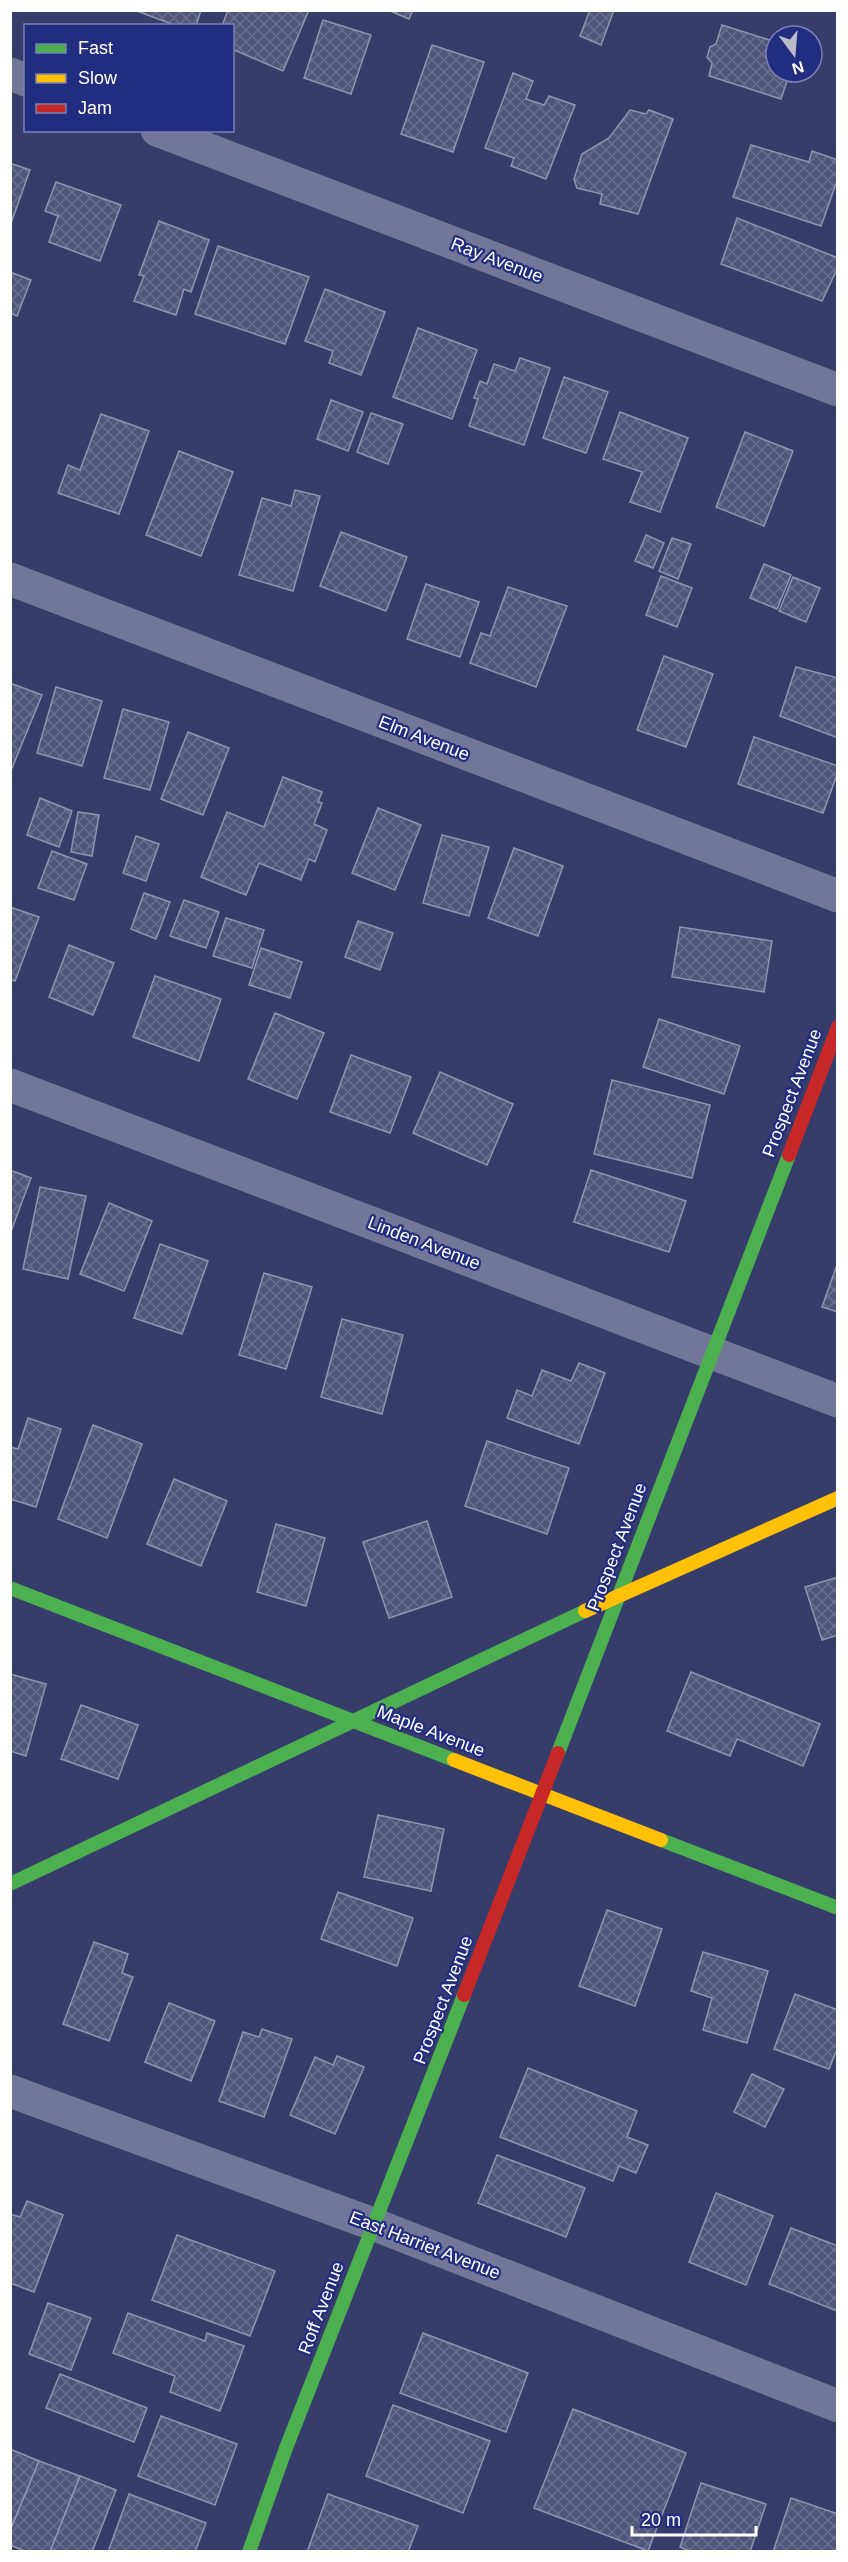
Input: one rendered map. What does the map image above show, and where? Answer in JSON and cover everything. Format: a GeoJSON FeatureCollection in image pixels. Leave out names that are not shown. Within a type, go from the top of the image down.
{"type":"FeatureCollection","features":[{"type":"Feature","properties":{"kind":"street","name":"Ray Avenue"},"geometry":{"type":"LineString","coordinates":[[163,132],[837,390]]}},
{"type":"Feature","properties":{"kind":"street","name":"Elm Avenue"},"geometry":{"type":"LineString","coordinates":[[10,579],[837,896]]}},
{"type":"Feature","properties":{"kind":"street","name":"Prospect Avenue"},"geometry":{"type":"LineString","coordinates":[[431,2080],[837,1026]]}},
{"type":"Feature","properties":{"kind":"street","name":"Linden Avenue"},"geometry":{"type":"LineString","coordinates":[[10,1085],[837,1401]]}},
{"type":"Feature","properties":{"kind":"street"},"geometry":{"type":"LineString","coordinates":[[10,1884],[617,1596],[837,1497]]}},
{"type":"Feature","properties":{"kind":"street","name":"Maple Avenue"},"geometry":{"type":"LineString","coordinates":[[10,1588],[837,1908]]}},
{"type":"Feature","properties":{"kind":"street","name":"Roff Avenue"},"geometry":{"type":"LineString","coordinates":[[249,2552],[286,2448],[431,2080]]}},
{"type":"Feature","properties":{"kind":"street","name":"East Harriet Avenue"},"geometry":{"type":"LineString","coordinates":[[10,2091],[373,2224],[837,2406]]}},
{"type":"Feature","properties":{"kind":"building"},"geometry":{"type":"Polygon","coordinates":[[[134,10],[201,10],[197,24],[172,24],[134,10]]]}},
{"type":"Feature","properties":{"kind":"building"},"geometry":{"type":"Polygon","coordinates":[[[228,10],[309,10],[283,71],[234,50],[234,24],[223,24],[228,10]]]}},
{"type":"Feature","properties":{"kind":"building"},"geometry":{"type":"Polygon","coordinates":[[[388,10],[413,10],[409,19],[388,10]]]}},
{"type":"Feature","properties":{"kind":"building"},"geometry":{"type":"Polygon","coordinates":[[[590,10],[614,10],[601,45],[580,36],[590,10]]]}},
{"type":"Feature","properties":{"kind":"building"},"geometry":{"type":"Polygon","coordinates":[[[323,20],[371,35],[351,94],[304,78],[323,20]]]}},
{"type":"Feature","properties":{"kind":"building"},"geometry":{"type":"Polygon","coordinates":[[[722,25],[764,38],[764,84],[786,84],[781,99],[709,76],[712,63],[707,57],[710,47],[716,44],[722,25]]]}},
{"type":"Feature","properties":{"kind":"building"},"geometry":{"type":"Polygon","coordinates":[[[432,45],[484,62],[453,152],[401,134],[432,45]]]}},
{"type":"Feature","properties":{"kind":"building"},"geometry":{"type":"Polygon","coordinates":[[[513,73],[533,81],[526,99],[544,105],[549,96],[575,105],[546,179],[511,166],[514,158],[485,148],[513,73]]]}},
{"type":"Feature","properties":{"kind":"building"},"geometry":{"type":"Polygon","coordinates":[[[630,110],[646,114],[649,110],[673,119],[638,214],[600,204],[602,194],[577,188],[574,179],[582,154],[609,138],[630,110]]]}},
{"type":"Feature","properties":{"kind":"building"},"geometry":{"type":"Polygon","coordinates":[[[751,145],[809,162],[812,151],[838,160],[838,178],[821,226],[733,197],[751,145]]]}},
{"type":"Feature","properties":{"kind":"building"},"geometry":{"type":"Polygon","coordinates":[[[10,163],[30,170],[10,226],[10,163]]]}},
{"type":"Feature","properties":{"kind":"building"},"geometry":{"type":"Polygon","coordinates":[[[56,182],[121,205],[100,261],[49,242],[58,216],[45,211],[56,182]]]}},
{"type":"Feature","properties":{"kind":"building"},"geometry":{"type":"Polygon","coordinates":[[[737,218],[838,258],[838,267],[822,301],[721,264],[737,218]]]}},
{"type":"Feature","properties":{"kind":"building"},"geometry":{"type":"Polygon","coordinates":[[[159,221],[209,240],[191,292],[184,289],[176,315],[134,301],[144,276],[139,275],[159,221]]]}},
{"type":"Feature","properties":{"kind":"building"},"geometry":{"type":"Polygon","coordinates":[[[218,246],[309,277],[285,344],[195,314],[218,246]]]}},
{"type":"Feature","properties":{"kind":"building"},"geometry":{"type":"Polygon","coordinates":[[[10,272],[31,280],[17,316],[10,313],[10,272]]]}},
{"type":"Feature","properties":{"kind":"building"},"geometry":{"type":"Polygon","coordinates":[[[325,289],[385,312],[361,375],[329,363],[333,351],[305,341],[325,289]]]}},
{"type":"Feature","properties":{"kind":"building"},"geometry":{"type":"Polygon","coordinates":[[[418,328],[477,350],[452,419],[393,397],[418,328]]]}},
{"type":"Feature","properties":{"kind":"building"},"geometry":{"type":"Polygon","coordinates":[[[520,358],[550,368],[524,445],[469,426],[478,399],[474,398],[480,381],[487,384],[494,364],[515,371],[520,358]]]}},
{"type":"Feature","properties":{"kind":"building"},"geometry":{"type":"Polygon","coordinates":[[[564,377],[608,392],[586,453],[543,438],[564,377]]]}},
{"type":"Feature","properties":{"kind":"building"},"geometry":{"type":"Polygon","coordinates":[[[331,400],[363,412],[348,451],[317,439],[331,400]]]}},
{"type":"Feature","properties":{"kind":"building"},"geometry":{"type":"Polygon","coordinates":[[[620,412],[688,438],[660,512],[630,502],[642,472],[603,459],[620,412]]]}},
{"type":"Feature","properties":{"kind":"building"},"geometry":{"type":"Polygon","coordinates":[[[371,413],[403,424],[388,464],[357,452],[371,413]]]}},
{"type":"Feature","properties":{"kind":"building"},"geometry":{"type":"Polygon","coordinates":[[[101,414],[149,431],[119,514],[58,493],[68,465],[80,470],[101,414]]]}},
{"type":"Feature","properties":{"kind":"building"},"geometry":{"type":"Polygon","coordinates":[[[745,432],[793,451],[764,526],[716,507],[745,432]]]}},
{"type":"Feature","properties":{"kind":"building"},"geometry":{"type":"Polygon","coordinates":[[[179,451],[233,472],[201,556],[146,535],[179,451]]]}},
{"type":"Feature","properties":{"kind":"building"},"geometry":{"type":"Polygon","coordinates":[[[295,490],[320,496],[293,591],[239,575],[262,498],[291,506],[295,490]]]}},
{"type":"Feature","properties":{"kind":"building"},"geometry":{"type":"Polygon","coordinates":[[[341,532],[407,557],[386,611],[320,586],[341,532]]]}},
{"type":"Feature","properties":{"kind":"building"},"geometry":{"type":"Polygon","coordinates":[[[646,535],[664,543],[653,568],[635,561],[646,535]]]}},
{"type":"Feature","properties":{"kind":"building"},"geometry":{"type":"Polygon","coordinates":[[[672,538],[691,544],[678,579],[659,571],[672,538]]]}},
{"type":"Feature","properties":{"kind":"building"},"geometry":{"type":"Polygon","coordinates":[[[764,564],[791,575],[777,609],[750,598],[764,564]]]}},
{"type":"Feature","properties":{"kind":"building"},"geometry":{"type":"Polygon","coordinates":[[[661,576],[692,588],[677,627],[646,615],[661,576]]]}},
{"type":"Feature","properties":{"kind":"building"},"geometry":{"type":"Polygon","coordinates":[[[793,577],[820,588],[806,622],[779,611],[793,577]]]}},
{"type":"Feature","properties":{"kind":"building"},"geometry":{"type":"Polygon","coordinates":[[[426,584],[479,602],[460,657],[407,639],[426,584]]]}},
{"type":"Feature","properties":{"kind":"building"},"geometry":{"type":"Polygon","coordinates":[[[508,587],[567,606],[536,687],[470,663],[481,633],[490,636],[508,587]]]}},
{"type":"Feature","properties":{"kind":"building"},"geometry":{"type":"Polygon","coordinates":[[[664,656],[713,674],[686,747],[637,730],[664,656]]]}},
{"type":"Feature","properties":{"kind":"building"},"geometry":{"type":"Polygon","coordinates":[[[796,667],[838,678],[838,738],[780,716],[796,667]]]}},
{"type":"Feature","properties":{"kind":"building"},"geometry":{"type":"Polygon","coordinates":[[[10,683],[42,695],[10,773],[10,683]]]}},
{"type":"Feature","properties":{"kind":"building"},"geometry":{"type":"Polygon","coordinates":[[[56,687],[102,701],[82,766],[37,753],[56,687]]]}},
{"type":"Feature","properties":{"kind":"building"},"geometry":{"type":"Polygon","coordinates":[[[123,709],[169,722],[150,790],[104,778],[123,709]]]}},
{"type":"Feature","properties":{"kind":"building"},"geometry":{"type":"Polygon","coordinates":[[[188,732],[229,748],[203,815],[161,799],[188,732]]]}},
{"type":"Feature","properties":{"kind":"building"},"geometry":{"type":"Polygon","coordinates":[[[754,737],[838,766],[838,772],[823,813],[738,784],[754,737]]]}},
{"type":"Feature","properties":{"kind":"building"},"geometry":{"type":"Polygon","coordinates":[[[283,777],[322,792],[318,802],[322,803],[314,824],[327,830],[315,862],[309,859],[301,880],[259,863],[246,895],[201,877],[227,812],[264,827],[283,777]]]}},
{"type":"Feature","properties":{"kind":"building"},"geometry":{"type":"Polygon","coordinates":[[[40,798],[72,811],[59,847],[27,835],[40,798]]]}},
{"type":"Feature","properties":{"kind":"building"},"geometry":{"type":"Polygon","coordinates":[[[378,808],[421,825],[395,890],[352,873],[378,808]]]}},
{"type":"Feature","properties":{"kind":"building"},"geometry":{"type":"Polygon","coordinates":[[[78,812],[99,815],[92,856],[71,852],[78,812]]]}},
{"type":"Feature","properties":{"kind":"building"},"geometry":{"type":"Polygon","coordinates":[[[442,835],[489,847],[469,916],[423,903],[442,835]]]}},
{"type":"Feature","properties":{"kind":"building"},"geometry":{"type":"Polygon","coordinates":[[[136,836],[159,844],[146,881],[123,873],[136,836]]]}},
{"type":"Feature","properties":{"kind":"building"},"geometry":{"type":"Polygon","coordinates":[[[514,848],[563,866],[538,936],[488,918],[514,848]]]}},
{"type":"Feature","properties":{"kind":"building"},"geometry":{"type":"Polygon","coordinates":[[[52,851],[87,864],[74,900],[38,888],[52,851]]]}},
{"type":"Feature","properties":{"kind":"building"},"geometry":{"type":"Polygon","coordinates":[[[144,893],[170,902],[156,939],[131,929],[144,893]]]}},
{"type":"Feature","properties":{"kind":"building"},"geometry":{"type":"Polygon","coordinates":[[[184,900],[219,912],[206,948],[170,936],[184,900]]]}},
{"type":"Feature","properties":{"kind":"building"},"geometry":{"type":"Polygon","coordinates":[[[10,907],[39,917],[15,981],[10,979],[10,907]]]}},
{"type":"Feature","properties":{"kind":"building"},"geometry":{"type":"Polygon","coordinates":[[[226,918],[264,930],[252,968],[213,956],[226,918]]]}},
{"type":"Feature","properties":{"kind":"building"},"geometry":{"type":"Polygon","coordinates":[[[358,921],[393,933],[380,970],[345,957],[358,921]]]}},
{"type":"Feature","properties":{"kind":"building"},"geometry":{"type":"Polygon","coordinates":[[[680,927],[772,941],[764,992],[672,977],[680,927]]]}},
{"type":"Feature","properties":{"kind":"building"},"geometry":{"type":"Polygon","coordinates":[[[69,945],[114,963],[93,1015],[49,997],[69,945]]]}},
{"type":"Feature","properties":{"kind":"building"},"geometry":{"type":"Polygon","coordinates":[[[261,948],[302,962],[290,998],[249,985],[261,948]]]}},
{"type":"Feature","properties":{"kind":"building"},"geometry":{"type":"Polygon","coordinates":[[[155,976],[221,999],[199,1061],[133,1037],[155,976]]]}},
{"type":"Feature","properties":{"kind":"building"},"geometry":{"type":"Polygon","coordinates":[[[275,1013],[324,1033],[297,1099],[248,1079],[275,1013]]]}},
{"type":"Feature","properties":{"kind":"building"},"geometry":{"type":"Polygon","coordinates":[[[659,1019],[740,1046],[724,1094],[643,1067],[659,1019]]]}},
{"type":"Feature","properties":{"kind":"building"},"geometry":{"type":"Polygon","coordinates":[[[351,1055],[411,1077],[390,1133],[330,1112],[351,1055]]]}},
{"type":"Feature","properties":{"kind":"building"},"geometry":{"type":"Polygon","coordinates":[[[440,1072],[513,1104],[487,1165],[413,1133],[440,1072]]]}},
{"type":"Feature","properties":{"kind":"building"},"geometry":{"type":"Polygon","coordinates":[[[612,1080],[710,1105],[692,1178],[594,1154],[612,1080]]]}},
{"type":"Feature","properties":{"kind":"building"},"geometry":{"type":"Polygon","coordinates":[[[10,1170],[31,1178],[10,1234],[10,1170]]]}},
{"type":"Feature","properties":{"kind":"building"},"geometry":{"type":"Polygon","coordinates":[[[591,1170],[686,1201],[669,1252],[574,1222],[591,1170]]]}},
{"type":"Feature","properties":{"kind":"building"},"geometry":{"type":"Polygon","coordinates":[[[40,1187],[86,1196],[68,1279],[23,1269],[40,1187]]]}},
{"type":"Feature","properties":{"kind":"building"},"geometry":{"type":"Polygon","coordinates":[[[109,1203],[152,1221],[124,1291],[80,1274],[109,1203]]]}},
{"type":"Feature","properties":{"kind":"building"},"geometry":{"type":"Polygon","coordinates":[[[160,1244],[208,1261],[182,1334],[134,1318],[160,1244]]]}},
{"type":"Feature","properties":{"kind":"building"},"geometry":{"type":"Polygon","coordinates":[[[838,1262],[838,1312],[822,1307],[838,1262]]]}},
{"type":"Feature","properties":{"kind":"building"},"geometry":{"type":"Polygon","coordinates":[[[264,1273],[312,1287],[286,1369],[239,1355],[264,1273]]]}},
{"type":"Feature","properties":{"kind":"building"},"geometry":{"type":"Polygon","coordinates":[[[342,1319],[403,1335],[382,1414],[321,1397],[342,1319]]]}},
{"type":"Feature","properties":{"kind":"building"},"geometry":{"type":"Polygon","coordinates":[[[579,1363],[605,1373],[579,1444],[507,1418],[517,1390],[532,1396],[542,1370],[571,1381],[579,1363]]]}},
{"type":"Feature","properties":{"kind":"building"},"geometry":{"type":"Polygon","coordinates":[[[28,1418],[61,1429],[36,1507],[10,1499],[10,1447],[18,1449],[28,1418]]]}},
{"type":"Feature","properties":{"kind":"building"},"geometry":{"type":"Polygon","coordinates":[[[93,1425],[142,1444],[107,1538],[58,1519],[93,1425]]]}},
{"type":"Feature","properties":{"kind":"building"},"geometry":{"type":"Polygon","coordinates":[[[487,1441],[569,1468],[547,1534],[465,1506],[487,1441]]]}},
{"type":"Feature","properties":{"kind":"building"},"geometry":{"type":"Polygon","coordinates":[[[174,1479],[227,1501],[201,1566],[147,1544],[174,1479]]]}},
{"type":"Feature","properties":{"kind":"building"},"geometry":{"type":"Polygon","coordinates":[[[427,1521],[452,1597],[389,1618],[363,1542],[427,1521]]]}},
{"type":"Feature","properties":{"kind":"building"},"geometry":{"type":"Polygon","coordinates":[[[276,1524],[325,1538],[306,1606],[257,1592],[276,1524]]]}},
{"type":"Feature","properties":{"kind":"building"},"geometry":{"type":"Polygon","coordinates":[[[838,1577],[838,1635],[822,1640],[805,1587],[838,1577]]]}},
{"type":"Feature","properties":{"kind":"building"},"geometry":{"type":"Polygon","coordinates":[[[691,1672],[820,1724],[803,1766],[737,1739],[730,1756],[667,1731],[691,1672]]]}},
{"type":"Feature","properties":{"kind":"building"},"geometry":{"type":"Polygon","coordinates":[[[10,1674],[46,1684],[26,1756],[10,1751],[10,1674]]]}},
{"type":"Feature","properties":{"kind":"building"},"geometry":{"type":"Polygon","coordinates":[[[81,1705],[138,1725],[118,1779],[61,1759],[81,1705]]]}},
{"type":"Feature","properties":{"kind":"building"},"geometry":{"type":"Polygon","coordinates":[[[378,1815],[444,1829],[431,1891],[364,1877],[378,1815]]]}},
{"type":"Feature","properties":{"kind":"building"},"geometry":{"type":"Polygon","coordinates":[[[338,1892],[413,1918],[397,1966],[321,1939],[338,1892]]]}},
{"type":"Feature","properties":{"kind":"building"},"geometry":{"type":"Polygon","coordinates":[[[607,1910],[662,1929],[635,2006],[579,1986],[607,1910]]]}},
{"type":"Feature","properties":{"kind":"building"},"geometry":{"type":"Polygon","coordinates":[[[94,1942],[128,1954],[122,1973],[133,1977],[109,2041],[63,2024],[94,1942]]]}},
{"type":"Feature","properties":{"kind":"building"},"geometry":{"type":"Polygon","coordinates":[[[703,1952],[768,1971],[747,2043],[703,2030],[712,1998],[691,1991],[703,1952]]]}},
{"type":"Feature","properties":{"kind":"building"},"geometry":{"type":"Polygon","coordinates":[[[795,1994],[838,2010],[838,2047],[829,2069],[774,2049],[795,1994]]]}},
{"type":"Feature","properties":{"kind":"building"},"geometry":{"type":"Polygon","coordinates":[[[169,2003],[215,2021],[191,2081],[145,2062],[169,2003]]]}},
{"type":"Feature","properties":{"kind":"building"},"geometry":{"type":"Polygon","coordinates":[[[262,2029],[292,2039],[264,2117],[219,2101],[243,2032],[259,2037],[262,2029]]]}},
{"type":"Feature","properties":{"kind":"building"},"geometry":{"type":"Polygon","coordinates":[[[337,2056],[364,2067],[335,2134],[290,2115],[315,2057],[333,2065],[337,2056]]]}},
{"type":"Feature","properties":{"kind":"building"},"geometry":{"type":"Polygon","coordinates":[[[528,2068],[637,2111],[627,2137],[648,2145],[636,2173],[619,2166],[613,2181],[500,2137],[528,2068]]]}},
{"type":"Feature","properties":{"kind":"building"},"geometry":{"type":"Polygon","coordinates":[[[752,2074],[784,2089],[765,2127],[734,2112],[752,2074]]]}},
{"type":"Feature","properties":{"kind":"building"},"geometry":{"type":"Polygon","coordinates":[[[497,2155],[585,2188],[566,2237],[478,2203],[497,2155]]]}},
{"type":"Feature","properties":{"kind":"building"},"geometry":{"type":"Polygon","coordinates":[[[716,2193],[773,2216],[746,2285],[689,2262],[716,2193]]]}},
{"type":"Feature","properties":{"kind":"building"},"geometry":{"type":"Polygon","coordinates":[[[27,2201],[63,2215],[34,2292],[10,2283],[10,2214],[20,2217],[27,2201]]]}},
{"type":"Feature","properties":{"kind":"building"},"geometry":{"type":"Polygon","coordinates":[[[791,2228],[838,2246],[837,2311],[769,2284],[791,2228]]]}},
{"type":"Feature","properties":{"kind":"building"},"geometry":{"type":"Polygon","coordinates":[[[177,2235],[275,2271],[250,2336],[152,2300],[177,2235]]]}},
{"type":"Feature","properties":{"kind":"building"},"geometry":{"type":"Polygon","coordinates":[[[48,2303],[91,2318],[71,2370],[29,2354],[48,2303]]]}},
{"type":"Feature","properties":{"kind":"building"},"geometry":{"type":"Polygon","coordinates":[[[128,2313],[205,2341],[207,2333],[244,2346],[220,2411],[170,2392],[175,2376],[113,2353],[128,2313]]]}},
{"type":"Feature","properties":{"kind":"building"},"geometry":{"type":"Polygon","coordinates":[[[423,2333],[528,2373],[506,2432],[400,2393],[423,2333]]]}},
{"type":"Feature","properties":{"kind":"building"},"geometry":{"type":"Polygon","coordinates":[[[60,2374],[147,2408],[134,2442],[46,2408],[60,2374]]]}},
{"type":"Feature","properties":{"kind":"building"},"geometry":{"type":"Polygon","coordinates":[[[393,2405],[490,2441],[463,2513],[366,2476],[393,2405]]]}},
{"type":"Feature","properties":{"kind":"building"},"geometry":{"type":"Polygon","coordinates":[[[573,2409],[686,2453],[648,2551],[534,2508],[573,2409]]]}},
{"type":"Feature","properties":{"kind":"building"},"geometry":{"type":"Polygon","coordinates":[[[161,2416],[237,2444],[215,2505],[138,2476],[161,2416]]]}},
{"type":"Feature","properties":{"kind":"building"},"geometry":{"type":"Polygon","coordinates":[[[10,2449],[39,2461],[10,2531],[10,2449]]]}},
{"type":"Feature","properties":{"kind":"building"},"geometry":{"type":"Polygon","coordinates":[[[39,2461],[80,2476],[50,2552],[27,2552],[10,2545],[10,2531],[39,2461]]]}},
{"type":"Feature","properties":{"kind":"building"},"geometry":{"type":"Polygon","coordinates":[[[80,2476],[116,2490],[92,2552],[50,2552],[80,2476]]]}},
{"type":"Feature","properties":{"kind":"building"},"geometry":{"type":"Polygon","coordinates":[[[701,2483],[766,2504],[750,2552],[692,2552],[680,2547],[701,2483]]]}},
{"type":"Feature","properties":{"kind":"building"},"geometry":{"type":"Polygon","coordinates":[[[129,2494],[206,2523],[195,2552],[108,2552],[129,2494]]]}},
{"type":"Feature","properties":{"kind":"building"},"geometry":{"type":"Polygon","coordinates":[[[328,2494],[418,2526],[408,2552],[307,2552],[328,2494]]]}},
{"type":"Feature","properties":{"kind":"building"},"geometry":{"type":"Polygon","coordinates":[[[791,2498],[838,2514],[838,2552],[773,2552],[791,2498]]]}},
{"type":"Feature","properties":{"kind":"traffic: fast"},"geometry":{"type":"LineString","coordinates":[[558,1753],[789,1155]]}},
{"type":"Feature","properties":{"kind":"traffic: fast"},"geometry":{"type":"LineString","coordinates":[[10,1588],[454,1760]]}},
{"type":"Feature","properties":{"kind":"traffic: fast"},"geometry":{"type":"LineString","coordinates":[[10,1884],[585,1611]]}},
{"type":"Feature","properties":{"kind":"traffic: fast"},"geometry":{"type":"LineString","coordinates":[[661,1840],[838,1908]]}},
{"type":"Feature","properties":{"kind":"traffic: fast"},"geometry":{"type":"LineString","coordinates":[[249,2552],[286,2448],[464,1995]]}},
{"type":"Feature","properties":{"kind":"traffic: slow"},"geometry":{"type":"LineString","coordinates":[[585,1611],[838,1498]]}},
{"type":"Feature","properties":{"kind":"traffic: slow"},"geometry":{"type":"LineString","coordinates":[[454,1760],[661,1840]]}},
{"type":"Feature","properties":{"kind":"traffic: jam"},"geometry":{"type":"LineString","coordinates":[[789,1155],[838,1027]]}},
{"type":"Feature","properties":{"kind":"traffic: jam"},"geometry":{"type":"LineString","coordinates":[[464,1995],[558,1753]]}}]}
